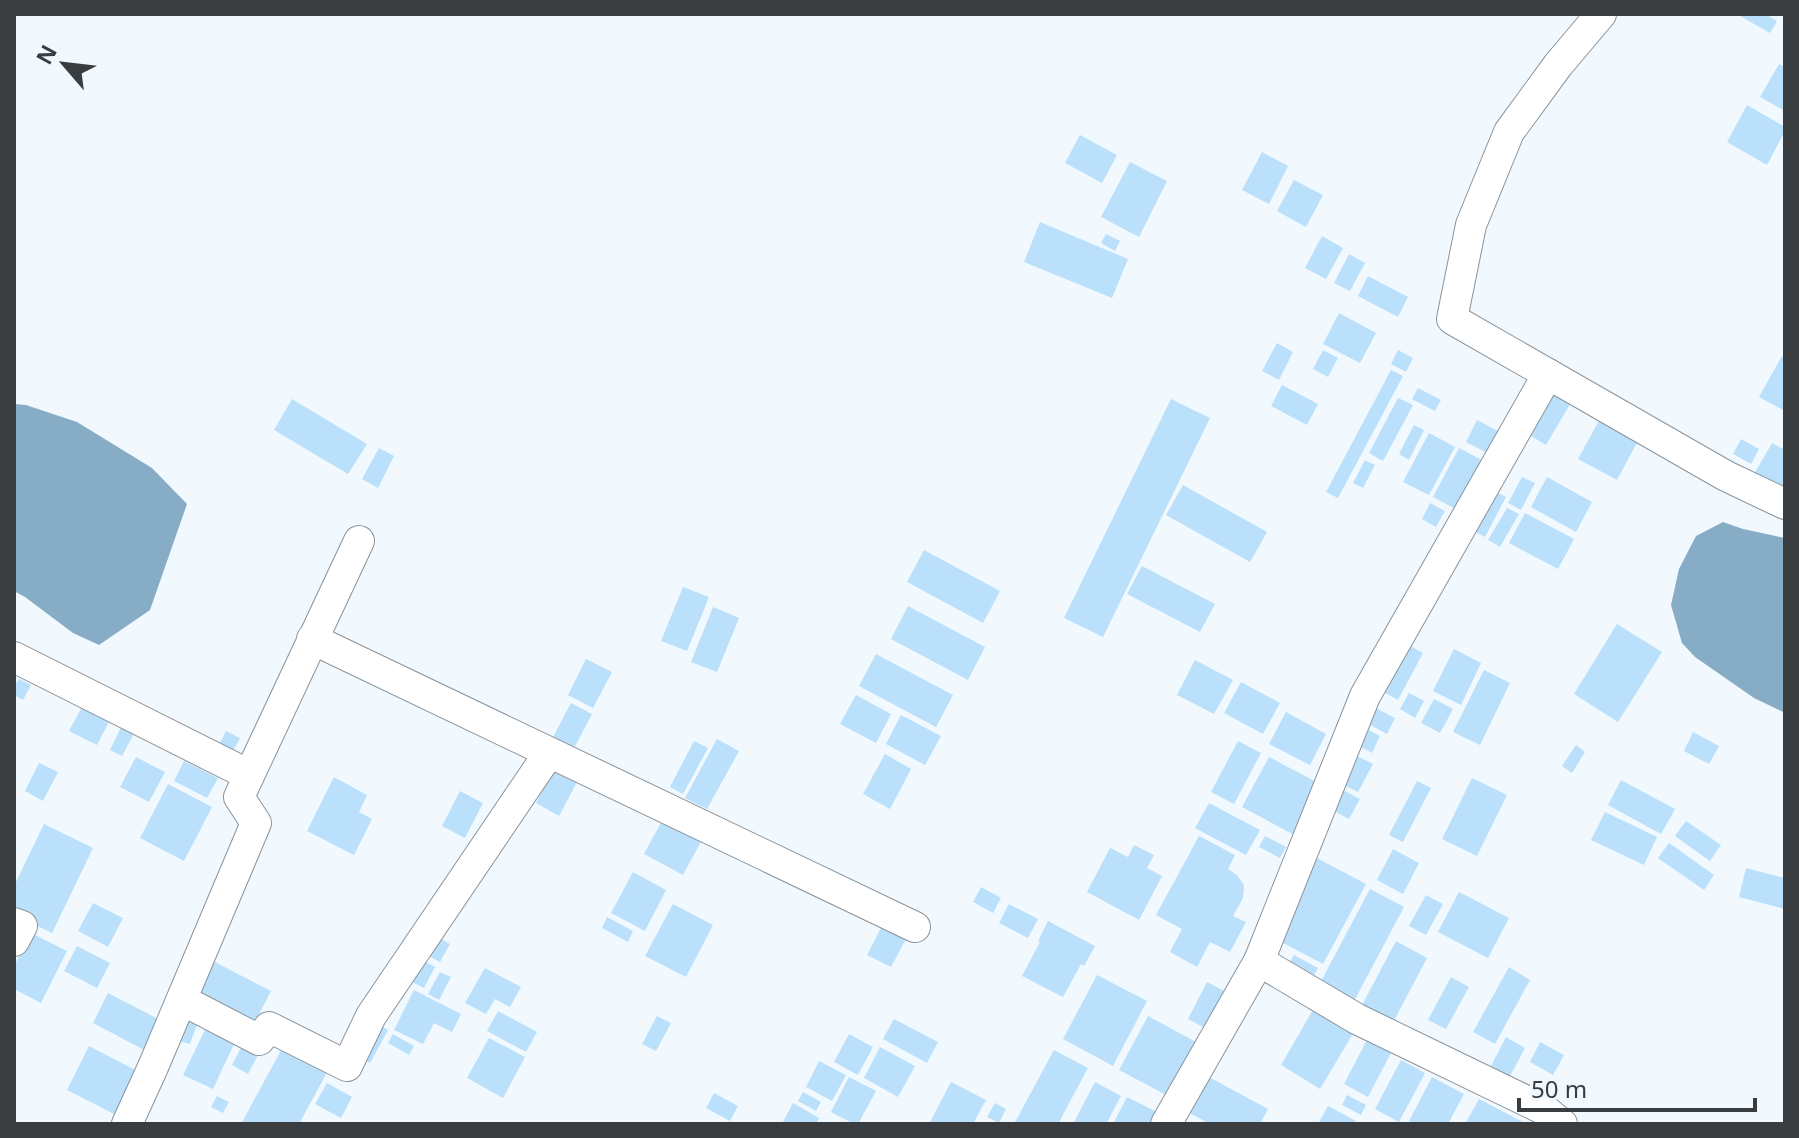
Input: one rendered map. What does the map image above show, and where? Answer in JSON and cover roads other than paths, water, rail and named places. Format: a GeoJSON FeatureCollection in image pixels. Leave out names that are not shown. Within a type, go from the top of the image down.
{"type":"FeatureCollection","features":[{"type":"Feature","properties":{"kind":"street"},"geometry":{"type":"LineString","coordinates":[[1601,14],[1558,65],[1509,132],[1471,225],[1452,319],[1726,476],[1785,504]]}},
{"type":"Feature","properties":{"kind":"street"},"geometry":{"type":"LineString","coordinates":[[1166,1124],[1259,961],[1365,696],[1548,374]]}},
{"type":"Feature","properties":{"kind":"street"},"geometry":{"type":"LineString","coordinates":[[127,1124],[256,823],[239,797],[359,541]]}},
{"type":"Feature","properties":{"kind":"street"},"geometry":{"type":"LineString","coordinates":[[312,639],[915,927]]}},
{"type":"Feature","properties":{"kind":"street"},"geometry":{"type":"LineString","coordinates":[[14,657],[249,775]]}},
{"type":"Feature","properties":{"kind":"street"},"geometry":{"type":"LineString","coordinates":[[182,1000],[259,1040],[269,1027],[347,1066],[371,1016],[549,753]]}},
{"type":"Feature","properties":{"kind":"street"},"geometry":{"type":"LineString","coordinates":[[14,923],[22,926],[14,941]]}},
{"type":"Feature","properties":{"kind":"street"},"geometry":{"type":"LineString","coordinates":[[1259,961],[1357,1019],[1545,1110],[1562,1124]]}},
{"type":"Feature","properties":{"kind":"water"},"geometry":{"type":"Polygon","coordinates":[[[14,404],[77,422],[152,468],[187,504],[150,610],[99,645],[73,633],[14,591],[14,404]]]}},
{"type":"Feature","properties":{"kind":"water"},"geometry":{"type":"Polygon","coordinates":[[[1723,522],[1785,538],[1785,713],[1754,698],[1695,657],[1682,643],[1671,605],[1679,569],[1696,536],[1723,522]]]}}]}
